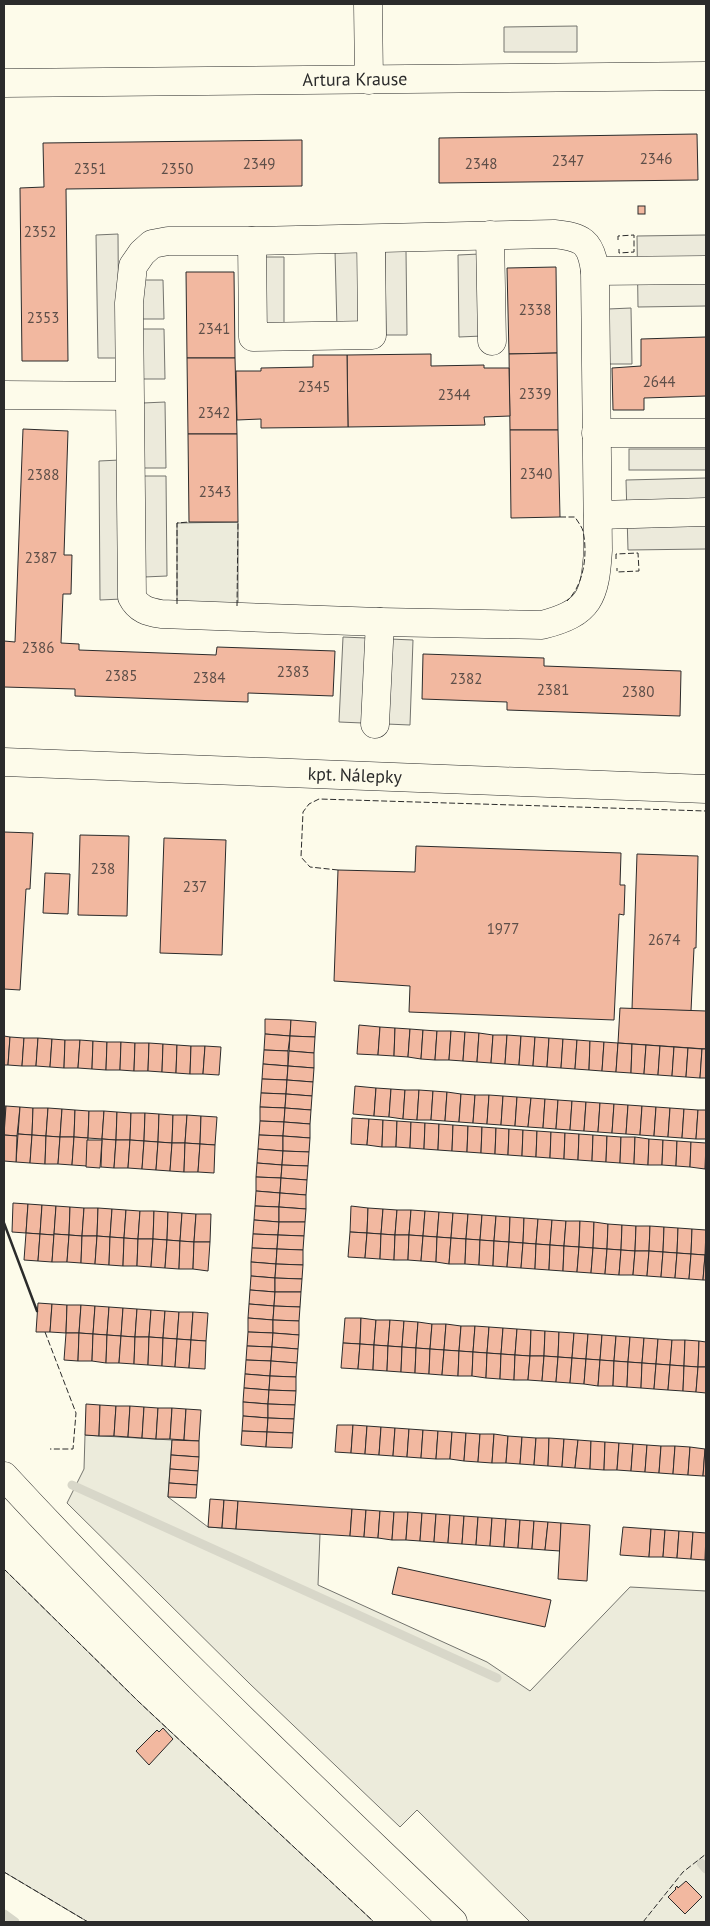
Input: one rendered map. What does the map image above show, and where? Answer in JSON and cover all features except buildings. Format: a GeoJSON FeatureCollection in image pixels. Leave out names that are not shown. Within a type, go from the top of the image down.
{"type":"FeatureCollection","features":[{"type":"Feature","properties":{"kind":"street"},"geometry":{"type":"LineString","coordinates":[[368,4],[369,80]]}},
{"type":"Feature","properties":{"kind":"street","name":"Artura Krause"},"geometry":{"type":"LineString","coordinates":[[4,82],[706,76]]}},
{"type":"Feature","properties":{"kind":"street"},"geometry":{"type":"LineString","coordinates":[[490,234],[492,341]]}},
{"type":"Feature","properties":{"kind":"street"},"geometry":{"type":"LineString","coordinates":[[490,234],[554,234],[580,238],[588,247],[593,260],[595,271],[598,514],[596,574],[590,597],[583,607],[560,620],[542,625],[172,615],[146,611],[136,606],[132,597],[129,396],[130,283],[133,266],[142,253],[152,244],[168,241],[252,242],[490,234]]}},
{"type":"Feature","properties":{"kind":"street"},"geometry":{"type":"LineString","coordinates":[[252,242],[253,337],[372,335],[371,239]]}},
{"type":"Feature","properties":{"kind":"street"},"geometry":{"type":"LineString","coordinates":[[595,271],[706,270]]}},
{"type":"Feature","properties":{"kind":"street"},"geometry":{"type":"LineString","coordinates":[[4,395],[129,396]]}},
{"type":"Feature","properties":{"kind":"street"},"geometry":{"type":"LineString","coordinates":[[596,433],[706,433]]}},
{"type":"Feature","properties":{"kind":"street"},"geometry":{"type":"LineString","coordinates":[[598,514],[706,512]]}},
{"type":"Feature","properties":{"kind":"street"},"geometry":{"type":"LineString","coordinates":[[375,724],[380,622]]}},
{"type":"Feature","properties":{"kind":"street","name":"kpt. Nálepky"},"geometry":{"type":"LineString","coordinates":[[4,762],[706,789]]}},
{"type":"Feature","properties":{"kind":"street"},"geometry":{"type":"LineString","coordinates":[[4,1476],[180,1658],[453,1922]]}},
{"type":"Feature","properties":{"kind":"shaded area"},"geometry":{"type":"Polygon","coordinates":[[[577,26],[577,52],[504,52],[504,27],[577,26]]]}},
{"type":"Feature","properties":{"kind":"shaded area"},"geometry":{"type":"Polygon","coordinates":[[[118,234],[119,358],[98,358],[96,235],[118,234]]]}},
{"type":"Feature","properties":{"kind":"shaded area"},"geometry":{"type":"Polygon","coordinates":[[[706,235],[706,306],[638,307],[637,236],[706,235]]]}},
{"type":"Feature","properties":{"kind":"shaded area"},"geometry":{"type":"Polygon","coordinates":[[[335,250],[358,250],[359,328],[337,328],[335,250]]]}},
{"type":"Feature","properties":{"kind":"shaded area"},"geometry":{"type":"Polygon","coordinates":[[[385,250],[406,250],[407,335],[386,335],[385,250]]]}},
{"type":"Feature","properties":{"kind":"shaded area"},"geometry":{"type":"Polygon","coordinates":[[[480,254],[482,336],[459,337],[458,255],[480,254]]]}},
{"type":"Feature","properties":{"kind":"shaded area"},"geometry":{"type":"Polygon","coordinates":[[[263,257],[284,257],[284,324],[264,324],[263,257]]]}},
{"type":"Feature","properties":{"kind":"shaded area"},"geometry":{"type":"Polygon","coordinates":[[[141,280],[163,280],[164,319],[141,319],[141,280]]]}},
{"type":"Feature","properties":{"kind":"shaded area"},"geometry":{"type":"Polygon","coordinates":[[[631,308],[632,364],[609,364],[608,309],[631,308]]]}},
{"type":"Feature","properties":{"kind":"shaded area"},"geometry":{"type":"Polygon","coordinates":[[[141,329],[164,329],[165,379],[142,379],[141,329]]]}},
{"type":"Feature","properties":{"kind":"shaded area"},"geometry":{"type":"Polygon","coordinates":[[[165,402],[166,468],[143,468],[143,403],[165,402]]]}},
{"type":"Feature","properties":{"kind":"shaded area"},"geometry":{"type":"Polygon","coordinates":[[[629,449],[706,449],[706,470],[629,470],[629,449]]]}},
{"type":"Feature","properties":{"kind":"shaded area"},"geometry":{"type":"Polygon","coordinates":[[[120,460],[122,599],[100,600],[99,461],[120,460]]]}},
{"type":"Feature","properties":{"kind":"shaded area"},"geometry":{"type":"Polygon","coordinates":[[[143,476],[166,476],[167,576],[144,577],[143,476]]]}},
{"type":"Feature","properties":{"kind":"shaded area"},"geometry":{"type":"Polygon","coordinates":[[[706,478],[706,549],[628,550],[626,480],[706,478]]]}},
{"type":"Feature","properties":{"kind":"shaded area"},"geometry":{"type":"Polygon","coordinates":[[[238,522],[238,606],[177,604],[177,523],[238,522]]]}},
{"type":"Feature","properties":{"kind":"shaded area"},"geometry":{"type":"Polygon","coordinates":[[[343,637],[413,640],[410,725],[339,722],[343,637]]]}},
{"type":"Feature","properties":{"kind":"shaded area"},"geometry":{"type":"Polygon","coordinates":[[[85,1435],[172,1440],[168,1497],[208,1527],[320,1534],[318,1585],[487,1662],[530,1691],[630,1587],[706,1591],[706,1922],[530,1922],[417,1810],[400,1827],[250,1684],[67,1503],[84,1469],[85,1435]]]}},
{"type":"Feature","properties":{"kind":"shaded area"},"geometry":{"type":"Polygon","coordinates":[[[4,1569],[139,1702],[374,1922],[88,1922],[4,1872],[4,1569]]]}},
{"type":"Feature","properties":{"kind":"waterway"},"geometry":{"type":"LineString","coordinates":[[72,1485],[497,1678]]}},
{"type":"Feature","properties":{"kind":"waterway"},"geometry":{"type":"LineString","coordinates":[[701,1863],[706,1869]]}},
{"type":"Feature","properties":{"kind":"waterway"},"geometry":{"type":"LineString","coordinates":[[4,1914],[15,1922]]}},
{"type":"Feature","properties":{"kind":"fence"},"geometry":{"type":"LineString","coordinates":[[618,240],[618,236],[634,235],[634,252],[619,253],[619,249]]}},
{"type":"Feature","properties":{"kind":"fence"},"geometry":{"type":"LineString","coordinates":[[560,517],[575,517],[582,529],[585,549],[581,578],[567,601]]}},
{"type":"Feature","properties":{"kind":"fence"},"geometry":{"type":"LineString","coordinates":[[177,604],[177,523],[189,522]]}},
{"type":"Feature","properties":{"kind":"fence"},"geometry":{"type":"LineString","coordinates":[[237,606],[238,522]]}},
{"type":"Feature","properties":{"kind":"fence"},"geometry":{"type":"LineString","coordinates":[[616,559],[616,554],[638,553],[639,571],[617,572],[617,568]]}},
{"type":"Feature","properties":{"kind":"fence"},"geometry":{"type":"LineString","coordinates":[[338,870],[310,867],[301,857],[303,812],[309,804],[319,799],[706,811]]}},
{"type":"Feature","properties":{"kind":"fence"},"geometry":{"type":"LineString","coordinates":[[45,1332],[76,1413],[73,1449],[50,1449]]}},
{"type":"Feature","properties":{"kind":"fence"},"geometry":{"type":"LineString","coordinates":[[4,1569],[139,1702],[374,1922]]}},
{"type":"Feature","properties":{"kind":"fence"},"geometry":{"type":"LineString","coordinates":[[643,1922],[683,1872],[706,1854]]}},
{"type":"Feature","properties":{"kind":"fence"},"geometry":{"type":"LineString","coordinates":[[4,1872],[88,1922]]}},
{"type":"Feature","properties":{"kind":"wall"},"geometry":{"type":"LineString","coordinates":[[4,1223],[37,1311]]}}]}
